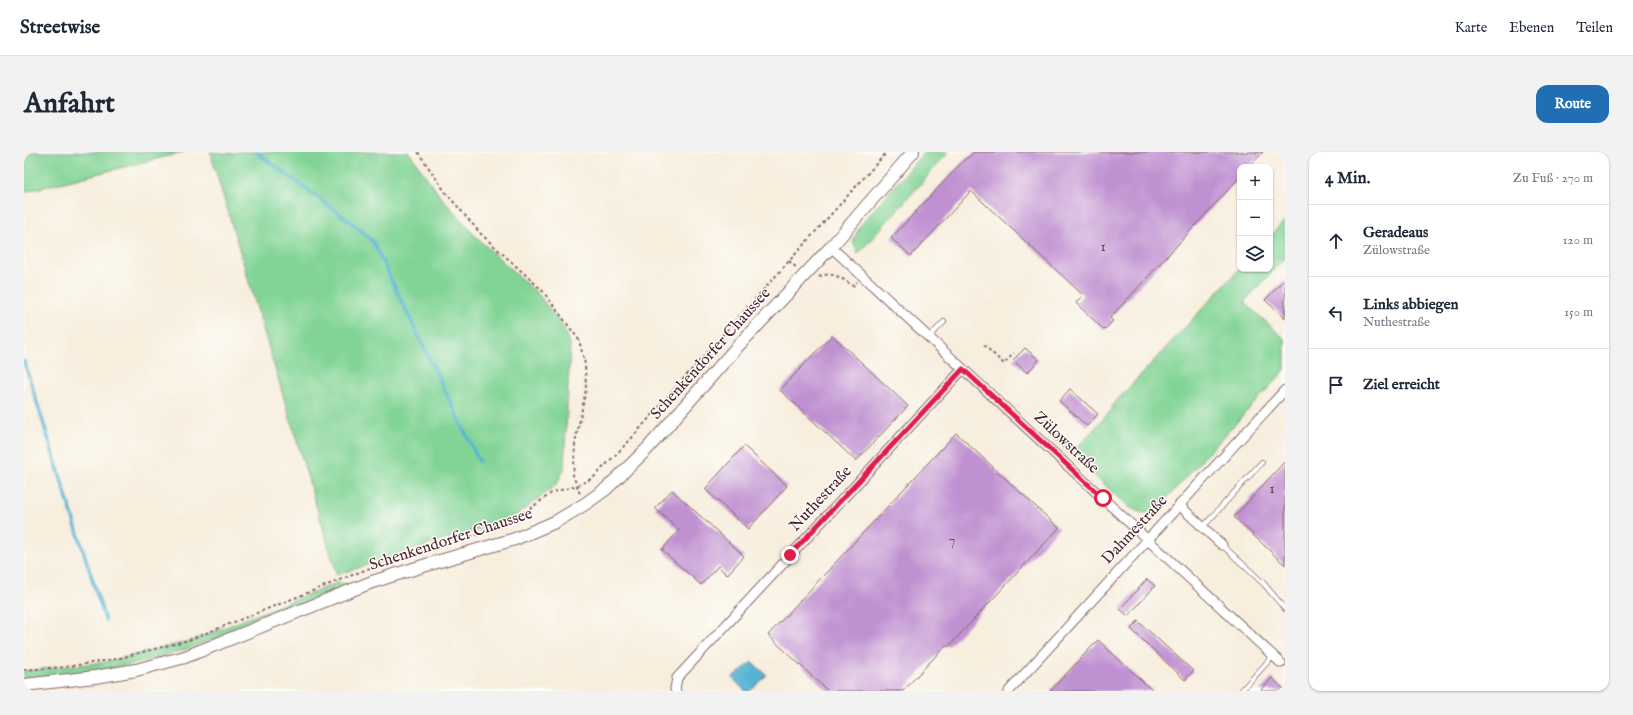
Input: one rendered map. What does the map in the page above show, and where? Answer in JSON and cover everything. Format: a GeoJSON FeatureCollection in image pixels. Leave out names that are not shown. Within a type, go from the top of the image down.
{"type":"FeatureCollection","features":[{"type":"Feature","properties":{"kind":"main road","name":"Schenkendorfer Chaussee"},"geometry":{"type":"LineString","coordinates":[[24,685],[95,677],[136,670],[185,657],[366,585],[423,566],[515,539],[555,522],[606,489],[626,470],[830,247],[913,152]]}},
{"type":"Feature","properties":{"kind":"street","name":"Zülowstraße"},"geometry":{"type":"LineString","coordinates":[[830,247],[1273,656],[1283,663]]}},
{"type":"Feature","properties":{"kind":"street","name":"Nuthestraße"},"geometry":{"type":"LineString","coordinates":[[676,690],[677,678],[963,369]]}},
{"type":"Feature","properties":{"kind":"street","name":"Dahmestraße"},"geometry":{"type":"LineString","coordinates":[[1009,691],[1285,390]]}},
{"type":"Feature","properties":{"kind":"street"},"geometry":{"type":"LineString","coordinates":[[1179,505],[1222,545]]}},
{"type":"Feature","properties":{"kind":"lane"},"geometry":{"type":"LineString","coordinates":[[929,337],[944,322]]}},
{"type":"Feature","properties":{"kind":"lane"},"geometry":{"type":"LineString","coordinates":[[1203,527],[1262,462]]}},
{"type":"Feature","properties":{"kind":"lane"},"geometry":{"type":"LineString","coordinates":[[1222,545],[1264,584],[1285,609]]}},
{"type":"Feature","properties":{"kind":"lane"},"geometry":{"type":"LineString","coordinates":[[1241,691],[1273,656]]}},
{"type":"Feature","properties":{"kind":"path"},"geometry":{"type":"LineString","coordinates":[[418,152],[446,193],[481,234],[542,290],[579,340],[585,364],[586,390],[575,444],[573,475],[575,483]]}},
{"type":"Feature","properties":{"kind":"path"},"geometry":{"type":"LineString","coordinates":[[24,670],[65,667],[116,659],[189,640],[385,562],[486,532],[524,512],[553,492],[576,486],[593,478],[630,440],[887,152]]}},
{"type":"Feature","properties":{"kind":"path"},"geometry":{"type":"LineString","coordinates":[[789,261],[813,281],[824,274],[835,275],[853,286],[862,276]]}},
{"type":"Feature","properties":{"kind":"path"},"geometry":{"type":"LineString","coordinates":[[984,345],[1004,364],[1014,353]]}},
{"type":"Feature","properties":{"kind":"green space"},"geometry":{"type":"Polygon","coordinates":[[[24,152],[184,152],[24,192],[24,152]]]}},
{"type":"Feature","properties":{"kind":"green space"},"geometry":{"type":"Polygon","coordinates":[[[210,152],[409,152],[439,195],[477,238],[538,294],[563,327],[570,346],[564,470],[556,485],[507,522],[443,540],[337,575],[210,152]]]}},
{"type":"Feature","properties":{"kind":"green space"},"geometry":{"type":"Polygon","coordinates":[[[924,152],[949,152],[858,254],[853,242],[859,227],[924,152]]]}},
{"type":"Feature","properties":{"kind":"green space"},"geometry":{"type":"Polygon","coordinates":[[[1285,220],[1285,258],[1273,271],[1273,236],[1273,233],[1285,220]]]}},
{"type":"Feature","properties":{"kind":"green space"},"geometry":{"type":"Polygon","coordinates":[[[1237,271],[1272,272],[1244,302],[1285,339],[1285,370],[1155,511],[1141,513],[1128,506],[1042,428],[1043,422],[1075,450],[1114,407],[1111,407],[1237,271]]]}},
{"type":"Feature","properties":{"kind":"green space"},"geometry":{"type":"Polygon","coordinates":[[[339,582],[347,585],[184,650],[134,664],[72,675],[24,679],[24,671],[106,662],[193,640],[339,582]]]}},
{"type":"Feature","properties":{"kind":"water"},"geometry":{"type":"Polygon","coordinates":[[[752,662],[767,675],[750,691],[745,691],[732,678],[752,662]]]}},
{"type":"Feature","properties":{"kind":"building"},"geometry":{"type":"Polygon","coordinates":[[[974,152],[1263,152],[1252,164],[1237,164],[1237,180],[1110,318],[1113,321],[1104,330],[1076,303],[1083,295],[971,191],[911,256],[891,238],[967,157],[968,158],[974,152]]]}},
{"type":"Feature","properties":{"kind":"building"},"geometry":{"type":"Polygon","coordinates":[[[1285,279],[1285,318],[1265,300],[1285,279]]]}},
{"type":"Feature","properties":{"kind":"building"},"geometry":{"type":"Polygon","coordinates":[[[832,335],[908,406],[856,461],[780,390],[832,335]]]}},
{"type":"Feature","properties":{"kind":"building"},"geometry":{"type":"Polygon","coordinates":[[[1025,348],[1039,360],[1027,373],[1013,360],[1025,348]]]}},
{"type":"Feature","properties":{"kind":"building"},"geometry":{"type":"Polygon","coordinates":[[[1070,389],[1098,414],[1087,426],[1059,401],[1070,389]]]}},
{"type":"Feature","properties":{"kind":"building"},"geometry":{"type":"Polygon","coordinates":[[[956,433],[1059,528],[948,647],[946,645],[903,691],[828,691],[768,635],[956,433]]]}},
{"type":"Feature","properties":{"kind":"building"},"geometry":{"type":"Polygon","coordinates":[[[744,446],[787,486],[748,529],[705,489],[744,446]]]}},
{"type":"Feature","properties":{"kind":"building"},"geometry":{"type":"Polygon","coordinates":[[[1285,461],[1285,565],[1234,517],[1285,461]]]}},
{"type":"Feature","properties":{"kind":"building"},"geometry":{"type":"Polygon","coordinates":[[[672,490],[744,556],[727,575],[718,566],[701,585],[662,550],[679,530],[655,508],[672,490]]]}},
{"type":"Feature","properties":{"kind":"building"},"geometry":{"type":"Polygon","coordinates":[[[1147,579],[1155,586],[1128,616],[1120,609],[1147,579]]]}},
{"type":"Feature","properties":{"kind":"building"},"geometry":{"type":"Polygon","coordinates":[[[1138,621],[1193,671],[1185,680],[1131,629],[1138,621]]]}},
{"type":"Feature","properties":{"kind":"building"},"geometry":{"type":"Polygon","coordinates":[[[1098,640],[1153,691],[1050,691],[1098,640]]]}},
{"type":"Feature","properties":{"kind":"building"},"geometry":{"type":"Polygon","coordinates":[[[1272,678],[1285,690],[1285,691],[1260,691],[1272,678]]]}},
{"type":"Feature","properties":{"kind":"waterway"},"geometry":{"type":"LineString","coordinates":[[256,152],[359,228],[373,242],[479,461]]}},
{"type":"Feature","properties":{"kind":"waterway"},"geometry":{"type":"LineString","coordinates":[[24,361],[105,620]]}},
{"type":"Feature","properties":{"kind":"route"},"geometry":{"type":"LineString","coordinates":[[790,555],[963,369],[1103,498]]}}]}
